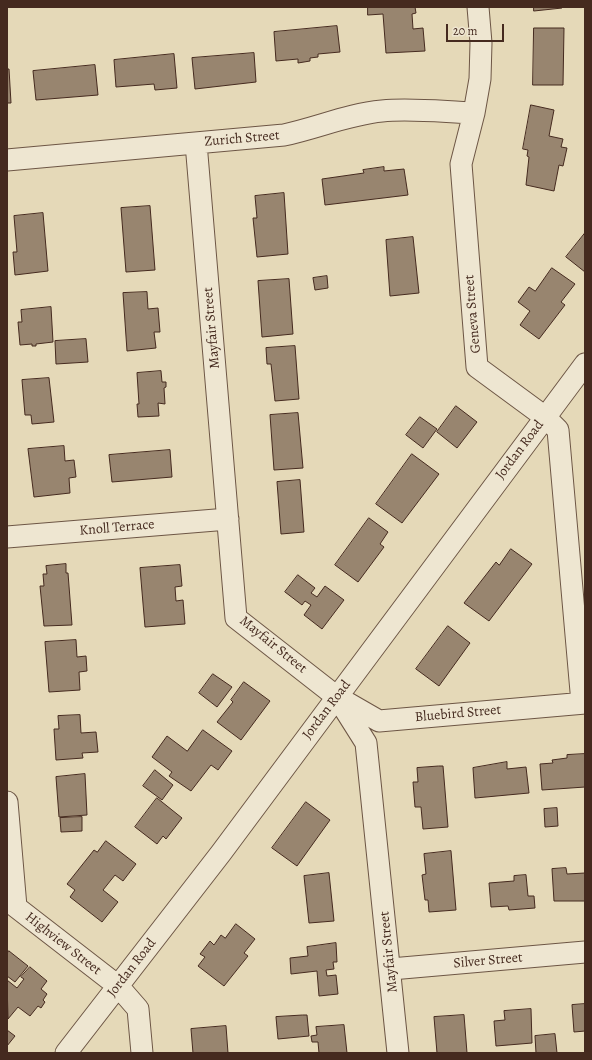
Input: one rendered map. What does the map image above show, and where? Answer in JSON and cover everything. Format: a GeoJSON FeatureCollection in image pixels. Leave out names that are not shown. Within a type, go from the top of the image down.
{"type":"FeatureCollection","features":[{"type":"Feature","properties":{"kind":"street","name":"Geneva Street"},"geometry":{"type":"LineString","coordinates":[[478,7],[481,43],[480,72],[474,113],[460,164],[477,366],[545,417],[558,430],[583,703]]}},
{"type":"Feature","properties":{"kind":"street","name":"Zurich Street"},"geometry":{"type":"LineString","coordinates":[[7,160],[284,135],[312,129],[350,116],[382,111],[474,113]]}},
{"type":"Feature","properties":{"kind":"street","name":"Mayfair Street"},"geometry":{"type":"LineString","coordinates":[[196,143],[236,618],[337,697],[366,743],[391,969],[398,1053]]}},
{"type":"Feature","properties":{"kind":"street","name":"Jordan Road"},"geometry":{"type":"LineString","coordinates":[[66,1053],[221,853],[585,364]]}},
{"type":"Feature","properties":{"kind":"street","name":"Knoll Terrace"},"geometry":{"type":"LineString","coordinates":[[7,537],[228,519]]}},
{"type":"Feature","properties":{"kind":"street","name":"Bluebird Street"},"geometry":{"type":"LineString","coordinates":[[337,697],[379,721],[583,703]]}},
{"type":"Feature","properties":{"kind":"street","name":"Highview Street"},"geometry":{"type":"LineString","coordinates":[[7,802],[16,907],[118,986],[138,1009],[142,1053]]}},
{"type":"Feature","properties":{"kind":"street","name":"Silver Street"},"geometry":{"type":"LineString","coordinates":[[391,969],[585,952]]}},
{"type":"Feature","properties":{"kind":"building"},"geometry":{"type":"Polygon","coordinates":[[[368,7],[415,7],[416,13],[412,14],[413,29],[423,28],[425,51],[386,53],[383,14],[368,15],[368,7]]]}},
{"type":"Feature","properties":{"kind":"building"},"geometry":{"type":"Polygon","coordinates":[[[534,7],[562,7],[562,8],[534,11],[534,7]]]}},
{"type":"Feature","properties":{"kind":"building"},"geometry":{"type":"Polygon","coordinates":[[[337,26],[340,52],[318,54],[318,57],[310,58],[310,61],[298,63],[298,59],[276,61],[274,32],[337,26]]]}},
{"type":"Feature","properties":{"kind":"building"},"geometry":{"type":"Polygon","coordinates":[[[534,28],[564,28],[563,85],[533,85],[534,28]]]}},
{"type":"Feature","properties":{"kind":"building"},"geometry":{"type":"Polygon","coordinates":[[[254,53],[256,82],[195,89],[192,58],[254,53]]]}},
{"type":"Feature","properties":{"kind":"building"},"geometry":{"type":"Polygon","coordinates":[[[174,54],[177,88],[155,90],[154,84],[116,87],[114,60],[174,54]]]}},
{"type":"Feature","properties":{"kind":"building"},"geometry":{"type":"Polygon","coordinates":[[[95,65],[98,95],[36,100],[33,71],[95,65]]]}},
{"type":"Feature","properties":{"kind":"building"},"geometry":{"type":"Polygon","coordinates":[[[7,69],[9,69],[11,103],[7,103],[7,69]]]}},
{"type":"Feature","properties":{"kind":"building"},"geometry":{"type":"Polygon","coordinates":[[[531,105],[554,110],[549,136],[563,139],[561,147],[567,148],[563,166],[559,165],[554,191],[526,185],[529,157],[527,156],[528,150],[523,149],[531,105]]]}},
{"type":"Feature","properties":{"kind":"building"},"geometry":{"type":"Polygon","coordinates":[[[384,167],[384,171],[404,169],[408,195],[325,205],[322,179],[364,173],[363,170],[384,167]]]}},
{"type":"Feature","properties":{"kind":"building"},"geometry":{"type":"Polygon","coordinates":[[[284,193],[288,254],[257,257],[253,218],[257,218],[255,196],[284,193]]]}},
{"type":"Feature","properties":{"kind":"building"},"geometry":{"type":"Polygon","coordinates":[[[150,206],[155,270],[126,272],[121,208],[150,206]]]}},
{"type":"Feature","properties":{"kind":"building"},"geometry":{"type":"Polygon","coordinates":[[[43,213],[48,271],[15,275],[13,252],[17,252],[14,216],[43,213]]]}},
{"type":"Feature","properties":{"kind":"building"},"geometry":{"type":"Polygon","coordinates":[[[585,233],[585,272],[566,257],[585,233]]]}},
{"type":"Feature","properties":{"kind":"building"},"geometry":{"type":"Polygon","coordinates":[[[413,237],[419,293],[390,296],[386,240],[413,237]]]}},
{"type":"Feature","properties":{"kind":"building"},"geometry":{"type":"Polygon","coordinates":[[[552,268],[575,284],[561,302],[565,305],[539,339],[520,325],[530,311],[518,302],[529,287],[535,291],[552,268]]]}},
{"type":"Feature","properties":{"kind":"building"},"geometry":{"type":"Polygon","coordinates":[[[327,276],[328,288],[315,290],[313,278],[327,276]]]}},
{"type":"Feature","properties":{"kind":"building"},"geometry":{"type":"Polygon","coordinates":[[[289,279],[293,334],[262,337],[258,281],[289,279]]]}},
{"type":"Feature","properties":{"kind":"building"},"geometry":{"type":"Polygon","coordinates":[[[147,292],[148,309],[158,308],[160,332],[154,332],[156,348],[127,351],[123,293],[147,292]]]}},
{"type":"Feature","properties":{"kind":"building"},"geometry":{"type":"Polygon","coordinates":[[[51,307],[53,342],[36,344],[36,346],[32,346],[32,344],[20,345],[18,322],[22,322],[21,310],[51,307]]]}},
{"type":"Feature","properties":{"kind":"building"},"geometry":{"type":"Polygon","coordinates":[[[86,339],[88,362],[56,364],[55,341],[86,339]]]}},
{"type":"Feature","properties":{"kind":"building"},"geometry":{"type":"Polygon","coordinates":[[[295,346],[299,399],[275,401],[271,364],[267,364],[266,348],[295,346]]]}},
{"type":"Feature","properties":{"kind":"building"},"geometry":{"type":"Polygon","coordinates":[[[161,371],[162,382],[166,382],[166,387],[164,388],[165,404],[158,403],[159,416],[138,417],[137,404],[139,404],[137,373],[161,371]]]}},
{"type":"Feature","properties":{"kind":"building"},"geometry":{"type":"Polygon","coordinates":[[[49,378],[54,422],[32,424],[31,415],[25,415],[22,380],[49,378]]]}},
{"type":"Feature","properties":{"kind":"building"},"geometry":{"type":"Polygon","coordinates":[[[456,406],[477,422],[457,448],[437,432],[456,406]]]}},
{"type":"Feature","properties":{"kind":"building"},"geometry":{"type":"Polygon","coordinates":[[[298,413],[303,468],[274,470],[270,415],[298,413]]]}},
{"type":"Feature","properties":{"kind":"building"},"geometry":{"type":"Polygon","coordinates":[[[420,417],[437,429],[423,448],[406,435],[420,417]]]}},
{"type":"Feature","properties":{"kind":"building"},"geometry":{"type":"Polygon","coordinates":[[[64,446],[65,461],[74,460],[76,477],[69,478],[70,493],[34,497],[28,449],[64,446]]]}},
{"type":"Feature","properties":{"kind":"building"},"geometry":{"type":"Polygon","coordinates":[[[170,450],[172,477],[112,482],[109,455],[170,450]]]}},
{"type":"Feature","properties":{"kind":"building"},"geometry":{"type":"Polygon","coordinates":[[[412,454],[439,474],[402,523],[376,504],[412,454]]]}},
{"type":"Feature","properties":{"kind":"building"},"geometry":{"type":"Polygon","coordinates":[[[300,480],[304,532],[281,534],[277,482],[300,480]]]}},
{"type":"Feature","properties":{"kind":"building"},"geometry":{"type":"Polygon","coordinates":[[[369,518],[388,532],[380,544],[384,547],[358,582],[335,565],[369,518]]]}},
{"type":"Feature","properties":{"kind":"building"},"geometry":{"type":"Polygon","coordinates":[[[511,549],[532,564],[489,621],[464,603],[496,562],[499,565],[511,549]]]}},
{"type":"Feature","properties":{"kind":"building"},"geometry":{"type":"Polygon","coordinates":[[[66,564],[72,625],[44,626],[40,586],[44,586],[43,574],[47,574],[46,566],[66,564]]]}},
{"type":"Feature","properties":{"kind":"building"},"geometry":{"type":"Polygon","coordinates":[[[180,565],[182,586],[175,587],[176,601],[183,600],[185,624],[145,627],[140,568],[180,565]]]}},
{"type":"Feature","properties":{"kind":"building"},"geometry":{"type":"Polygon","coordinates":[[[298,575],[315,588],[311,593],[317,597],[325,586],[344,600],[322,629],[304,615],[311,605],[305,601],[302,605],[285,592],[298,575]]]}},
{"type":"Feature","properties":{"kind":"building"},"geometry":{"type":"Polygon","coordinates":[[[448,626],[470,643],[439,686],[416,669],[448,626]]]}},
{"type":"Feature","properties":{"kind":"building"},"geometry":{"type":"Polygon","coordinates":[[[76,640],[77,657],[86,656],[87,671],[79,672],[80,690],[49,692],[45,642],[76,640]]]}},
{"type":"Feature","properties":{"kind":"building"},"geometry":{"type":"Polygon","coordinates":[[[213,674],[232,687],[217,707],[199,693],[213,674]]]}},
{"type":"Feature","properties":{"kind":"building"},"geometry":{"type":"Polygon","coordinates":[[[244,682],[270,701],[241,740],[217,722],[233,702],[231,700],[244,682]]]}},
{"type":"Feature","properties":{"kind":"building"},"geometry":{"type":"Polygon","coordinates":[[[80,715],[81,733],[96,732],[98,752],[82,753],[83,758],[56,760],[54,729],[59,729],[58,716],[80,715]]]}},
{"type":"Feature","properties":{"kind":"building"},"geometry":{"type":"Polygon","coordinates":[[[203,730],[232,751],[218,770],[211,765],[191,791],[169,776],[172,772],[152,757],[167,736],[187,751],[203,730]]]}},
{"type":"Feature","properties":{"kind":"building"},"geometry":{"type":"Polygon","coordinates":[[[585,754],[585,787],[542,790],[540,764],[553,763],[552,760],[567,758],[567,755],[585,754]]]}},
{"type":"Feature","properties":{"kind":"building"},"geometry":{"type":"Polygon","coordinates":[[[507,762],[507,769],[526,767],[529,793],[475,798],[473,768],[507,762]]]}},
{"type":"Feature","properties":{"kind":"building"},"geometry":{"type":"Polygon","coordinates":[[[443,766],[448,827],[423,829],[421,807],[415,807],[413,782],[418,782],[417,768],[443,766]]]}},
{"type":"Feature","properties":{"kind":"building"},"geometry":{"type":"Polygon","coordinates":[[[155,770],[173,785],[162,800],[143,786],[155,770]]]}},
{"type":"Feature","properties":{"kind":"building"},"geometry":{"type":"Polygon","coordinates":[[[85,774],[87,815],[59,817],[56,777],[85,774]]]}},
{"type":"Feature","properties":{"kind":"building"},"geometry":{"type":"Polygon","coordinates":[[[157,798],[182,818],[166,839],[163,836],[157,844],[135,827],[157,798]]]}},
{"type":"Feature","properties":{"kind":"building"},"geometry":{"type":"Polygon","coordinates":[[[306,802],[330,820],[297,866],[272,848],[306,802]]]}},
{"type":"Feature","properties":{"kind":"building"},"geometry":{"type":"Polygon","coordinates":[[[557,808],[558,826],[545,827],[544,809],[557,808]]]}},
{"type":"Feature","properties":{"kind":"building"},"geometry":{"type":"Polygon","coordinates":[[[82,817],[82,831],[61,832],[60,818],[82,817]]]}},
{"type":"Feature","properties":{"kind":"building"},"geometry":{"type":"Polygon","coordinates":[[[106,841],[136,864],[123,881],[115,875],[103,890],[118,902],[102,922],[70,897],[75,890],[67,884],[94,850],[97,852],[106,841]]]}},
{"type":"Feature","properties":{"kind":"building"},"geometry":{"type":"Polygon","coordinates":[[[451,851],[456,910],[429,912],[428,900],[425,900],[422,875],[426,874],[424,854],[451,851]]]}},
{"type":"Feature","properties":{"kind":"building"},"geometry":{"type":"Polygon","coordinates":[[[566,868],[567,874],[585,873],[585,901],[554,901],[552,869],[566,868]]]}},
{"type":"Feature","properties":{"kind":"building"},"geometry":{"type":"Polygon","coordinates":[[[329,873],[334,921],[309,923],[304,876],[329,873]]]}},
{"type":"Feature","properties":{"kind":"building"},"geometry":{"type":"Polygon","coordinates":[[[526,875],[528,896],[534,896],[535,908],[509,910],[508,906],[491,907],[489,883],[514,881],[514,876],[526,875]]]}},
{"type":"Feature","properties":{"kind":"building"},"geometry":{"type":"Polygon","coordinates":[[[236,924],[255,939],[244,953],[248,956],[224,986],[198,966],[205,957],[200,954],[210,941],[214,945],[221,935],[225,938],[236,924]]]}},
{"type":"Feature","properties":{"kind":"building"},"geometry":{"type":"Polygon","coordinates":[[[336,943],[337,962],[333,962],[334,969],[326,970],[327,976],[336,975],[338,994],[319,996],[317,971],[291,974],[290,958],[308,956],[307,947],[336,943]]]}},
{"type":"Feature","properties":{"kind":"building"},"geometry":{"type":"Polygon","coordinates":[[[9,951],[28,966],[15,982],[7,976],[7,954],[9,951]]]}},
{"type":"Feature","properties":{"kind":"building"},"geometry":{"type":"Polygon","coordinates":[[[30,967],[47,981],[41,989],[47,994],[43,1000],[45,1002],[41,1008],[38,1006],[30,1016],[18,1007],[8,1019],[7,980],[17,988],[24,979],[21,977],[30,967]]]}},
{"type":"Feature","properties":{"kind":"building"},"geometry":{"type":"Polygon","coordinates":[[[585,1004],[585,1031],[574,1032],[572,1005],[585,1004]]]}},
{"type":"Feature","properties":{"kind":"building"},"geometry":{"type":"Polygon","coordinates":[[[531,1009],[532,1043],[496,1046],[494,1021],[505,1020],[504,1011],[531,1009]]]}},
{"type":"Feature","properties":{"kind":"building"},"geometry":{"type":"Polygon","coordinates":[[[307,1015],[309,1036],[278,1039],[276,1017],[307,1015]]]}},
{"type":"Feature","properties":{"kind":"building"},"geometry":{"type":"Polygon","coordinates":[[[464,1015],[467,1053],[437,1053],[434,1017],[464,1015]]]}},
{"type":"Feature","properties":{"kind":"building"},"geometry":{"type":"Polygon","coordinates":[[[344,1025],[347,1053],[319,1053],[318,1042],[312,1042],[311,1036],[317,1035],[316,1027],[344,1025]]]}},
{"type":"Feature","properties":{"kind":"building"},"geometry":{"type":"Polygon","coordinates":[[[226,1026],[228,1053],[193,1053],[191,1029],[226,1026]]]}},
{"type":"Feature","properties":{"kind":"building"},"geometry":{"type":"Polygon","coordinates":[[[7,1030],[15,1036],[7,1046],[7,1030]]]}},
{"type":"Feature","properties":{"kind":"building"},"geometry":{"type":"Polygon","coordinates":[[[555,1034],[557,1053],[536,1053],[535,1036],[555,1034]]]}}]}
